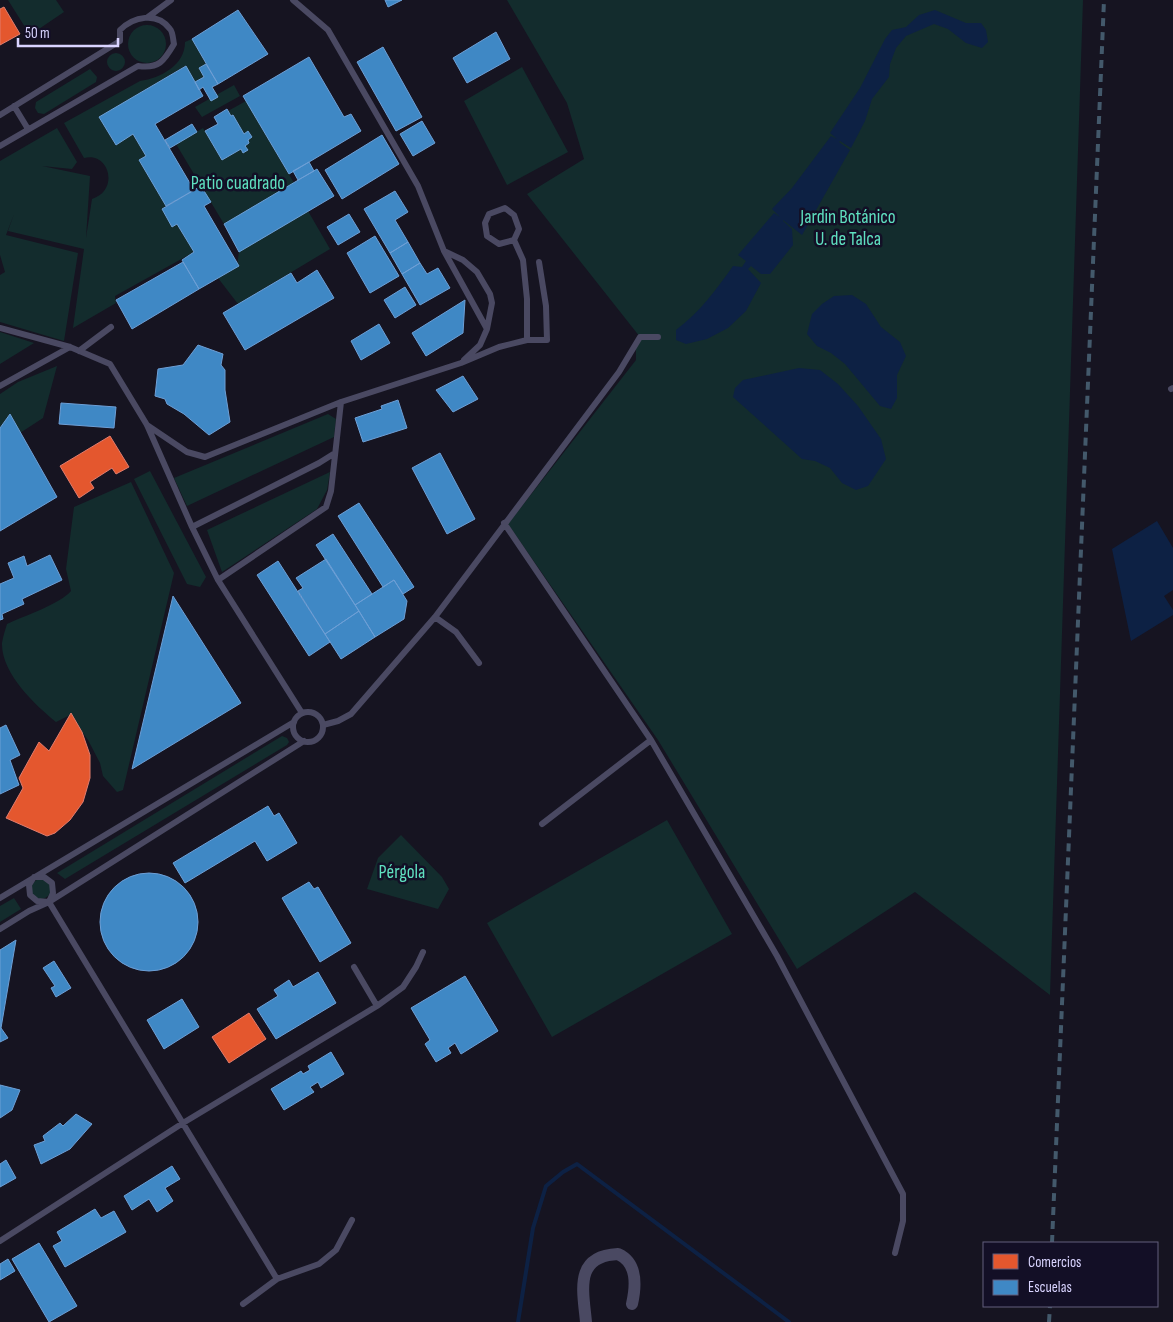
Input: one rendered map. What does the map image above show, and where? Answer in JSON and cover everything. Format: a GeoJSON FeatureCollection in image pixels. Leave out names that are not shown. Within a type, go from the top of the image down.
{"type":"FeatureCollection","features":[{"type":"Feature","properties":{"kind":"street"},"geometry":{"type":"LineString","coordinates":[[586,1322],[582,1282],[586,1271],[597,1258],[618,1254],[627,1260],[634,1271],[635,1289],[632,1304]]}},
{"type":"Feature","properties":{"kind":"lane"},"geometry":{"type":"LineString","coordinates":[[0,115],[120,42],[120,30],[127,22],[148,17],[170,0]]}},
{"type":"Feature","properties":{"kind":"lane"},"geometry":{"type":"LineString","coordinates":[[293,0],[328,30],[418,186],[444,251],[487,329]]}},
{"type":"Feature","properties":{"kind":"lane"},"geometry":{"type":"LineString","coordinates":[[0,146],[138,66],[155,66],[165,59],[174,44],[171,29],[160,20],[148,17]]}},
{"type":"Feature","properties":{"kind":"lane"},"geometry":{"type":"LineString","coordinates":[[14,106],[28,129]]}},
{"type":"Feature","properties":{"kind":"lane"},"geometry":{"type":"LineString","coordinates":[[514,240],[499,244],[487,236],[485,223],[489,214],[505,208],[514,215],[519,229],[514,240],[523,260],[527,300],[527,340]]}},
{"type":"Feature","properties":{"kind":"lane"},"geometry":{"type":"LineString","coordinates":[[444,251],[463,260],[477,272],[490,294],[492,303],[487,329],[480,345],[461,363]]}},
{"type":"Feature","properties":{"kind":"lane"},"geometry":{"type":"LineString","coordinates":[[147,425],[187,452],[205,456],[341,402],[461,363],[499,347],[527,340],[547,340],[546,306],[540,262]]}},
{"type":"Feature","properties":{"kind":"lane"},"geometry":{"type":"LineString","coordinates":[[79,351],[111,327]]}},
{"type":"Feature","properties":{"kind":"lane"},"geometry":{"type":"LineString","coordinates":[[0,328],[70,347],[110,364],[147,425],[192,527],[218,580],[302,713]]}},
{"type":"Feature","properties":{"kind":"lane"},"geometry":{"type":"LineString","coordinates":[[323,725],[338,721],[352,714],[435,617],[619,372],[640,337],[658,337]]}},
{"type":"Feature","properties":{"kind":"lane"},"geometry":{"type":"LineString","coordinates":[[0,386],[70,347]]}},
{"type":"Feature","properties":{"kind":"lane"},"geometry":{"type":"LineString","coordinates":[[218,580],[326,507],[331,491],[341,402]]}},
{"type":"Feature","properties":{"kind":"lane"},"geometry":{"type":"LineString","coordinates":[[192,527],[335,453]]}},
{"type":"Feature","properties":{"kind":"lane"},"geometry":{"type":"LineString","coordinates":[[504,523],[651,740],[777,956],[903,1194],[903,1220],[895,1253]]}},
{"type":"Feature","properties":{"kind":"lane"},"geometry":{"type":"LineString","coordinates":[[435,617],[456,632],[479,662]]}},
{"type":"Feature","properties":{"kind":"lane"},"geometry":{"type":"LineString","coordinates":[[0,898],[294,722],[302,713],[313,712],[322,720],[323,725],[320,736],[315,740],[304,741],[49,902],[29,911],[0,929]]}},
{"type":"Feature","properties":{"kind":"lane"},"geometry":{"type":"LineString","coordinates":[[294,722],[295,733],[304,741]]}},
{"type":"Feature","properties":{"kind":"lane"},"geometry":{"type":"LineString","coordinates":[[542,824],[651,740]]}},
{"type":"Feature","properties":{"kind":"lane"},"geometry":{"type":"LineString","coordinates":[[34,877],[44,877],[52,883],[53,892],[49,902]]}},
{"type":"Feature","properties":{"kind":"lane"},"geometry":{"type":"LineString","coordinates":[[34,877],[29,885],[30,895],[37,901],[49,902]]}},
{"type":"Feature","properties":{"kind":"lane"},"geometry":{"type":"LineString","coordinates":[[49,902],[277,1279]]}},
{"type":"Feature","properties":{"kind":"lane"},"geometry":{"type":"LineString","coordinates":[[0,1241],[183,1123],[377,1006],[403,987],[416,968],[423,952]]}},
{"type":"Feature","properties":{"kind":"lane"},"geometry":{"type":"LineString","coordinates":[[354,967],[377,1006]]}},
{"type":"Feature","properties":{"kind":"lane"},"geometry":{"type":"LineString","coordinates":[[243,1304],[277,1279],[319,1264],[336,1250],[352,1220]]}},
{"type":"Feature","properties":{"kind":"green space"},"geometry":{"type":"Polygon","coordinates":[[[8,0],[56,0],[64,12],[30,35],[8,0]]]}},
{"type":"Feature","properties":{"kind":"green space","name":"Jardin Botánico U. de Talca"},"geometry":{"type":"Polygon","coordinates":[[[507,0],[1083,0],[1050,995],[915,892],[797,969],[658,740],[508,524],[636,360],[636,342],[640,337],[527,194],[584,159],[567,103],[507,0]]]}},
{"type":"Feature","properties":{"kind":"green space"},"geometry":{"type":"Polygon","coordinates":[[[147,25],[161,30],[166,44],[161,58],[147,63],[133,58],[128,44],[133,30],[147,25]]]}},
{"type":"Feature","properties":{"kind":"green space"},"geometry":{"type":"Polygon","coordinates":[[[192,39],[206,64],[199,68],[204,77],[195,82],[185,66],[100,117],[115,144],[133,134],[146,156],[140,161],[166,206],[162,209],[172,227],[177,224],[194,252],[115,296],[116,303],[73,328],[84,249],[8,231],[14,214],[6,235],[78,253],[64,341],[0,322],[0,275],[5,272],[0,255],[0,161],[57,128],[77,162],[72,169],[42,166],[90,176],[86,238],[92,199],[101,194],[106,188],[108,172],[100,160],[93,157],[84,158],[64,123],[140,81],[156,77],[170,69],[181,57],[185,42],[192,39]]]}},
{"type":"Feature","properties":{"kind":"green space"},"geometry":{"type":"Polygon","coordinates":[[[116,53],[122,56],[125,62],[122,68],[116,71],[110,68],[107,62],[110,56],[116,53]]]}},
{"type":"Feature","properties":{"kind":"green space"},"geometry":{"type":"Polygon","coordinates":[[[522,67],[568,152],[507,185],[464,101],[522,67]]]}},
{"type":"Feature","properties":{"kind":"green space"},"geometry":{"type":"Polygon","coordinates":[[[90,69],[97,77],[96,82],[44,114],[38,113],[35,108],[36,102],[90,69]]]}},
{"type":"Feature","properties":{"kind":"green space"},"geometry":{"type":"Polygon","coordinates":[[[234,85],[240,96],[202,117],[195,107],[234,85]]]}},
{"type":"Feature","properties":{"kind":"green space","name":"Patio cuadrado"},"geometry":{"type":"Polygon","coordinates":[[[246,101],[294,183],[224,224],[176,144],[203,128],[222,160],[241,149],[243,153],[247,150],[245,146],[249,143],[248,140],[252,137],[249,131],[244,134],[233,115],[231,116],[228,111],[246,101]]]}},
{"type":"Feature","properties":{"kind":"green space"},"geometry":{"type":"Polygon","coordinates":[[[308,211],[330,249],[238,304],[218,278],[237,267],[239,251],[308,211]]]}},
{"type":"Feature","properties":{"kind":"green space"},"geometry":{"type":"Polygon","coordinates":[[[0,332],[34,343],[0,364],[0,332]]]}},
{"type":"Feature","properties":{"kind":"green space"},"geometry":{"type":"Polygon","coordinates":[[[57,366],[43,418],[20,433],[10,414],[0,428],[0,394],[18,382],[57,366]]]}},
{"type":"Feature","properties":{"kind":"green space"},"geometry":{"type":"Polygon","coordinates":[[[328,414],[336,419],[334,437],[187,506],[174,478],[328,414]]]}},
{"type":"Feature","properties":{"kind":"green space"},"geometry":{"type":"Polygon","coordinates":[[[150,471],[206,577],[200,587],[187,584],[134,479],[150,471]]]}},
{"type":"Feature","properties":{"kind":"green space"},"geometry":{"type":"Polygon","coordinates":[[[330,472],[327,490],[317,509],[222,572],[207,530],[330,472]]]}},
{"type":"Feature","properties":{"kind":"green space"},"geometry":{"type":"Polygon","coordinates":[[[131,482],[174,573],[123,790],[117,792],[103,776],[100,763],[88,740],[70,715],[56,722],[29,697],[13,677],[3,654],[2,643],[7,624],[59,601],[71,591],[66,569],[74,507],[131,482]]]}},
{"type":"Feature","properties":{"kind":"green space"},"geometry":{"type":"Polygon","coordinates":[[[282,736],[287,738],[289,742],[287,745],[65,879],[57,873],[282,736]]]}},
{"type":"Feature","properties":{"kind":"green space"},"geometry":{"type":"Polygon","coordinates":[[[667,820],[732,934],[552,1037],[487,923],[667,820]]]}},
{"type":"Feature","properties":{"kind":"green space","name":"Pérgola"},"geometry":{"type":"Polygon","coordinates":[[[401,835],[442,877],[449,889],[438,909],[367,889],[378,858],[401,835]]]}},
{"type":"Feature","properties":{"kind":"green space"},"geometry":{"type":"Polygon","coordinates":[[[41,879],[48,882],[51,889],[48,896],[41,899],[34,896],[31,889],[34,882],[41,879]]]}},
{"type":"Feature","properties":{"kind":"green space"},"geometry":{"type":"Polygon","coordinates":[[[14,898],[21,909],[0,922],[0,906],[14,898]]]}},
{"type":"Feature","properties":{"kind":"water"},"geometry":{"type":"Polygon","coordinates":[[[935,10],[966,23],[981,23],[986,30],[988,42],[982,48],[966,43],[948,29],[934,24],[906,36],[896,48],[890,64],[889,77],[872,99],[865,121],[851,148],[839,142],[850,150],[802,235],[783,220],[792,229],[793,245],[770,274],[761,274],[751,266],[748,269],[761,283],[746,311],[728,328],[707,339],[686,344],[676,340],[676,330],[700,308],[733,266],[742,267],[746,261],[738,255],[774,213],[780,217],[772,209],[792,188],[831,136],[837,139],[830,133],[860,88],[885,39],[892,30],[906,27],[919,15],[935,10]]]}},
{"type":"Feature","properties":{"kind":"water"},"geometry":{"type":"Polygon","coordinates":[[[852,295],[866,304],[881,327],[900,342],[906,356],[897,375],[897,398],[891,409],[880,406],[845,364],[831,353],[817,346],[807,334],[812,314],[822,304],[834,296],[852,295]]]}},
{"type":"Feature","properties":{"kind":"water"},"geometry":{"type":"Polygon","coordinates":[[[799,368],[820,370],[838,384],[858,406],[881,439],[886,459],[868,486],[856,490],[842,483],[830,468],[815,461],[802,459],[733,397],[735,388],[743,380],[799,368]]]}},
{"type":"Feature","properties":{"kind":"water"},"geometry":{"type":"Polygon","coordinates":[[[1157,521],[1173,548],[1173,590],[1164,596],[1173,610],[1173,615],[1131,641],[1112,549],[1157,521]]]}},
{"type":"Feature","properties":{"kind":"building: Comercios"},"geometry":{"type":"Polygon","coordinates":[[[4,7],[20,34],[0,45],[0,9],[4,7]]]}},
{"type":"Feature","properties":{"kind":"building: Comercios"},"geometry":{"type":"Polygon","coordinates":[[[110,436],[129,467],[116,474],[112,468],[90,482],[94,488],[79,498],[60,466],[110,436]]]}},
{"type":"Feature","properties":{"kind":"building: Comercios"},"geometry":{"type":"Polygon","coordinates":[[[71,713],[82,732],[90,755],[90,778],[83,802],[70,820],[55,833],[47,836],[6,818],[23,788],[19,778],[39,742],[49,751],[71,713]]]}},
{"type":"Feature","properties":{"kind":"building: Comercios"},"geometry":{"type":"Polygon","coordinates":[[[249,1013],[266,1039],[229,1063],[212,1037],[249,1013]]]}},
{"type":"Feature","properties":{"kind":"building: Escuelas"},"geometry":{"type":"Polygon","coordinates":[[[385,0],[402,0],[388,7],[385,0]]]}},
{"type":"Feature","properties":{"kind":"building: Escuelas"},"geometry":{"type":"Polygon","coordinates":[[[238,10],[268,54],[218,84],[192,39],[238,10]]]}},
{"type":"Feature","properties":{"kind":"building: Escuelas"},"geometry":{"type":"Polygon","coordinates":[[[496,32],[510,59],[467,83],[453,58],[496,32]]]}},
{"type":"Feature","properties":{"kind":"building: Escuelas"},"geometry":{"type":"Polygon","coordinates":[[[383,47],[422,117],[396,131],[357,62],[383,47]]]}},
{"type":"Feature","properties":{"kind":"building: Escuelas"},"geometry":{"type":"Polygon","coordinates":[[[309,57],[344,117],[351,114],[361,131],[289,174],[243,96],[309,57]]]}},
{"type":"Feature","properties":{"kind":"building: Escuelas"},"geometry":{"type":"Polygon","coordinates":[[[206,64],[218,84],[212,87],[218,97],[211,101],[203,87],[199,90],[195,82],[204,77],[199,68],[206,64]]]}},
{"type":"Feature","properties":{"kind":"building: Escuelas"},"geometry":{"type":"Polygon","coordinates":[[[186,66],[203,96],[155,124],[194,190],[166,206],[139,160],[146,156],[133,134],[116,145],[99,117],[186,66]]]}},
{"type":"Feature","properties":{"kind":"building: Escuelas"},"geometry":{"type":"Polygon","coordinates":[[[227,109],[231,116],[233,115],[244,134],[248,131],[252,137],[245,146],[248,150],[243,153],[241,149],[222,160],[205,131],[218,124],[214,117],[227,109]]]}},
{"type":"Feature","properties":{"kind":"building: Escuelas"},"geometry":{"type":"Polygon","coordinates":[[[422,121],[435,143],[413,156],[400,134],[422,121]]]}},
{"type":"Feature","properties":{"kind":"building: Escuelas"},"geometry":{"type":"Polygon","coordinates":[[[192,124],[197,132],[170,148],[165,140],[192,124]]]}},
{"type":"Feature","properties":{"kind":"building: Escuelas"},"geometry":{"type":"Polygon","coordinates":[[[382,135],[399,164],[342,199],[325,170],[382,135]]]}},
{"type":"Feature","properties":{"kind":"building: Escuelas"},"geometry":{"type":"Polygon","coordinates":[[[309,162],[314,171],[298,180],[293,171],[309,162]]]}},
{"type":"Feature","properties":{"kind":"building: Escuelas"},"geometry":{"type":"Polygon","coordinates":[[[317,169],[334,196],[239,252],[224,224],[317,169]]]}},
{"type":"Feature","properties":{"kind":"building: Escuelas"},"geometry":{"type":"Polygon","coordinates":[[[201,186],[211,202],[204,206],[239,266],[199,289],[182,260],[194,252],[177,224],[172,227],[162,209],[201,186]]]}},
{"type":"Feature","properties":{"kind":"building: Escuelas"},"geometry":{"type":"Polygon","coordinates":[[[395,191],[408,212],[395,220],[408,242],[390,253],[364,209],[395,191]]]}},
{"type":"Feature","properties":{"kind":"building: Escuelas"},"geometry":{"type":"Polygon","coordinates":[[[349,214],[360,232],[338,245],[327,227],[349,214]]]}},
{"type":"Feature","properties":{"kind":"building: Escuelas"},"geometry":{"type":"Polygon","coordinates":[[[375,236],[399,276],[370,293],[347,253],[375,236]]]}},
{"type":"Feature","properties":{"kind":"building: Escuelas"},"geometry":{"type":"Polygon","coordinates":[[[408,242],[420,263],[402,274],[390,253],[408,242]]]}},
{"type":"Feature","properties":{"kind":"building: Escuelas"},"geometry":{"type":"Polygon","coordinates":[[[183,262],[199,289],[132,329],[116,300],[183,262]]]}},
{"type":"Feature","properties":{"kind":"building: Escuelas"},"geometry":{"type":"Polygon","coordinates":[[[420,263],[427,274],[438,268],[450,288],[420,305],[402,274],[420,263]]]}},
{"type":"Feature","properties":{"kind":"building: Escuelas"},"geometry":{"type":"Polygon","coordinates":[[[317,270],[334,298],[245,350],[223,313],[291,273],[297,283],[317,270]]]}},
{"type":"Feature","properties":{"kind":"building: Escuelas"},"geometry":{"type":"Polygon","coordinates":[[[405,287],[416,305],[395,318],[384,300],[405,287]]]}},
{"type":"Feature","properties":{"kind":"building: Escuelas"},"geometry":{"type":"Polygon","coordinates":[[[465,300],[463,333],[426,356],[412,333],[465,300]]]}},
{"type":"Feature","properties":{"kind":"building: Escuelas"},"geometry":{"type":"Polygon","coordinates":[[[379,324],[390,343],[361,360],[351,341],[379,324]]]}},
{"type":"Feature","properties":{"kind":"building: Escuelas"},"geometry":{"type":"Polygon","coordinates":[[[198,345],[223,354],[221,365],[225,370],[225,390],[230,422],[209,435],[184,414],[167,404],[165,399],[155,396],[158,369],[183,365],[198,345]]]}},
{"type":"Feature","properties":{"kind":"building: Escuelas"},"geometry":{"type":"Polygon","coordinates":[[[463,376],[478,399],[453,412],[436,390],[463,376]]]}},
{"type":"Feature","properties":{"kind":"building: Escuelas"},"geometry":{"type":"Polygon","coordinates":[[[398,400],[407,428],[363,442],[355,418],[382,409],[381,406],[398,400]]]}},
{"type":"Feature","properties":{"kind":"building: Escuelas"},"geometry":{"type":"Polygon","coordinates":[[[61,403],[116,407],[114,428],[59,424],[61,403]]]}},
{"type":"Feature","properties":{"kind":"building: Escuelas"},"geometry":{"type":"Polygon","coordinates":[[[10,414],[57,497],[0,531],[0,428],[10,414]]]}},
{"type":"Feature","properties":{"kind":"building: Escuelas"},"geometry":{"type":"Polygon","coordinates":[[[440,453],[475,519],[447,534],[412,468],[440,453]]]}},
{"type":"Feature","properties":{"kind":"building: Escuelas"},"geometry":{"type":"Polygon","coordinates":[[[359,503],[414,587],[403,594],[394,580],[383,587],[338,516],[359,503]]]}},
{"type":"Feature","properties":{"kind":"building: Escuelas"},"geometry":{"type":"Polygon","coordinates":[[[333,534],[372,594],[355,605],[316,545],[333,534]]]}},
{"type":"Feature","properties":{"kind":"building: Escuelas"},"geometry":{"type":"Polygon","coordinates":[[[50,555],[62,580],[22,599],[24,604],[2,614],[3,619],[0,620],[0,584],[14,578],[8,563],[24,556],[27,566],[50,555]]]}},
{"type":"Feature","properties":{"kind":"building: Escuelas"},"geometry":{"type":"Polygon","coordinates":[[[326,559],[359,611],[325,634],[298,591],[303,588],[296,578],[326,559]]]}},
{"type":"Feature","properties":{"kind":"building: Escuelas"},"geometry":{"type":"Polygon","coordinates":[[[278,561],[330,642],[309,656],[257,575],[278,561]]]}},
{"type":"Feature","properties":{"kind":"building: Escuelas"},"geometry":{"type":"Polygon","coordinates":[[[394,580],[407,601],[404,619],[375,637],[355,605],[394,580]]]}},
{"type":"Feature","properties":{"kind":"building: Escuelas"},"geometry":{"type":"Polygon","coordinates":[[[173,596],[241,703],[132,769],[173,596]]]}},
{"type":"Feature","properties":{"kind":"building: Escuelas"},"geometry":{"type":"Polygon","coordinates":[[[359,611],[375,637],[341,659],[325,634],[359,611]]]}},
{"type":"Feature","properties":{"kind":"building: Escuelas"},"geometry":{"type":"Polygon","coordinates":[[[6,725],[20,755],[10,760],[19,785],[0,794],[0,728],[6,725]]]}},
{"type":"Feature","properties":{"kind":"building: Escuelas"},"geometry":{"type":"Polygon","coordinates":[[[268,806],[274,816],[279,813],[297,843],[267,861],[255,841],[185,883],[173,863],[268,806]]]}},
{"type":"Feature","properties":{"kind":"building: Escuelas"},"geometry":{"type":"Polygon","coordinates":[[[149,873],[168,877],[183,888],[194,903],[198,922],[194,941],[183,956],[168,967],[149,971],[130,967],[115,956],[104,941],[100,922],[104,903],[115,888],[130,877],[149,873]]]}},
{"type":"Feature","properties":{"kind":"building: Escuelas"},"geometry":{"type":"Polygon","coordinates":[[[309,882],[314,889],[318,887],[351,943],[320,962],[282,898],[309,882]]]}},
{"type":"Feature","properties":{"kind":"building: Escuelas"},"geometry":{"type":"Polygon","coordinates":[[[16,940],[1,1028],[8,1038],[0,1042],[0,950],[16,940]]]}},
{"type":"Feature","properties":{"kind":"building: Escuelas"},"geometry":{"type":"Polygon","coordinates":[[[54,961],[71,988],[56,997],[51,988],[55,986],[43,968],[54,961]]]}},
{"type":"Feature","properties":{"kind":"building: Escuelas"},"geometry":{"type":"Polygon","coordinates":[[[318,972],[336,1003],[276,1039],[257,1009],[278,996],[274,990],[289,980],[293,987],[318,972]]]}},
{"type":"Feature","properties":{"kind":"building: Escuelas"},"geometry":{"type":"Polygon","coordinates":[[[465,976],[498,1031],[461,1054],[455,1043],[448,1048],[451,1053],[436,1062],[425,1044],[430,1040],[411,1008],[465,976]]]}},
{"type":"Feature","properties":{"kind":"building: Escuelas"},"geometry":{"type":"Polygon","coordinates":[[[182,999],[199,1027],[164,1049],[147,1020],[182,999]]]}},
{"type":"Feature","properties":{"kind":"building: Escuelas"},"geometry":{"type":"Polygon","coordinates":[[[331,1052],[344,1074],[321,1088],[318,1082],[310,1087],[314,1092],[284,1110],[271,1089],[301,1071],[303,1074],[310,1070],[308,1066],[331,1052]]]}},
{"type":"Feature","properties":{"kind":"building: Escuelas"},"geometry":{"type":"Polygon","coordinates":[[[0,1085],[20,1090],[12,1110],[0,1118],[0,1085]]]}},
{"type":"Feature","properties":{"kind":"building: Escuelas"},"geometry":{"type":"Polygon","coordinates":[[[76,1114],[92,1124],[70,1149],[41,1164],[34,1145],[45,1141],[43,1136],[60,1123],[63,1126],[76,1114]]]}},
{"type":"Feature","properties":{"kind":"building: Escuelas"},"geometry":{"type":"Polygon","coordinates":[[[6,1160],[16,1178],[0,1187],[0,1164],[6,1160]]]}},
{"type":"Feature","properties":{"kind":"building: Escuelas"},"geometry":{"type":"Polygon","coordinates":[[[172,1166],[180,1179],[165,1188],[173,1201],[157,1212],[149,1199],[132,1210],[124,1196],[172,1166]]]}},
{"type":"Feature","properties":{"kind":"building: Escuelas"},"geometry":{"type":"Polygon","coordinates":[[[95,1209],[101,1218],[114,1211],[126,1232],[65,1267],[53,1246],[62,1241],[57,1232],[95,1209]]]}},
{"type":"Feature","properties":{"kind":"building: Escuelas"},"geometry":{"type":"Polygon","coordinates":[[[39,1243],[77,1306],[49,1322],[12,1259],[39,1243]]]}},
{"type":"Feature","properties":{"kind":"building: Escuelas"},"geometry":{"type":"Polygon","coordinates":[[[8,1259],[15,1271],[0,1280],[0,1264],[8,1259]]]}},
{"type":"Feature","properties":{"kind":"waterway"},"geometry":{"type":"LineString","coordinates":[[518,1322],[533,1228],[546,1186],[563,1172],[577,1164],[789,1322]]}},
{"type":"Feature","properties":{"kind":"railway"},"geometry":{"type":"LineString","coordinates":[[1052,1242],[1104,0]]}},
{"type":"Feature","properties":{"kind":"railway"},"geometry":{"type":"LineString","coordinates":[[1049,1322],[1050,1307]]}}]}
